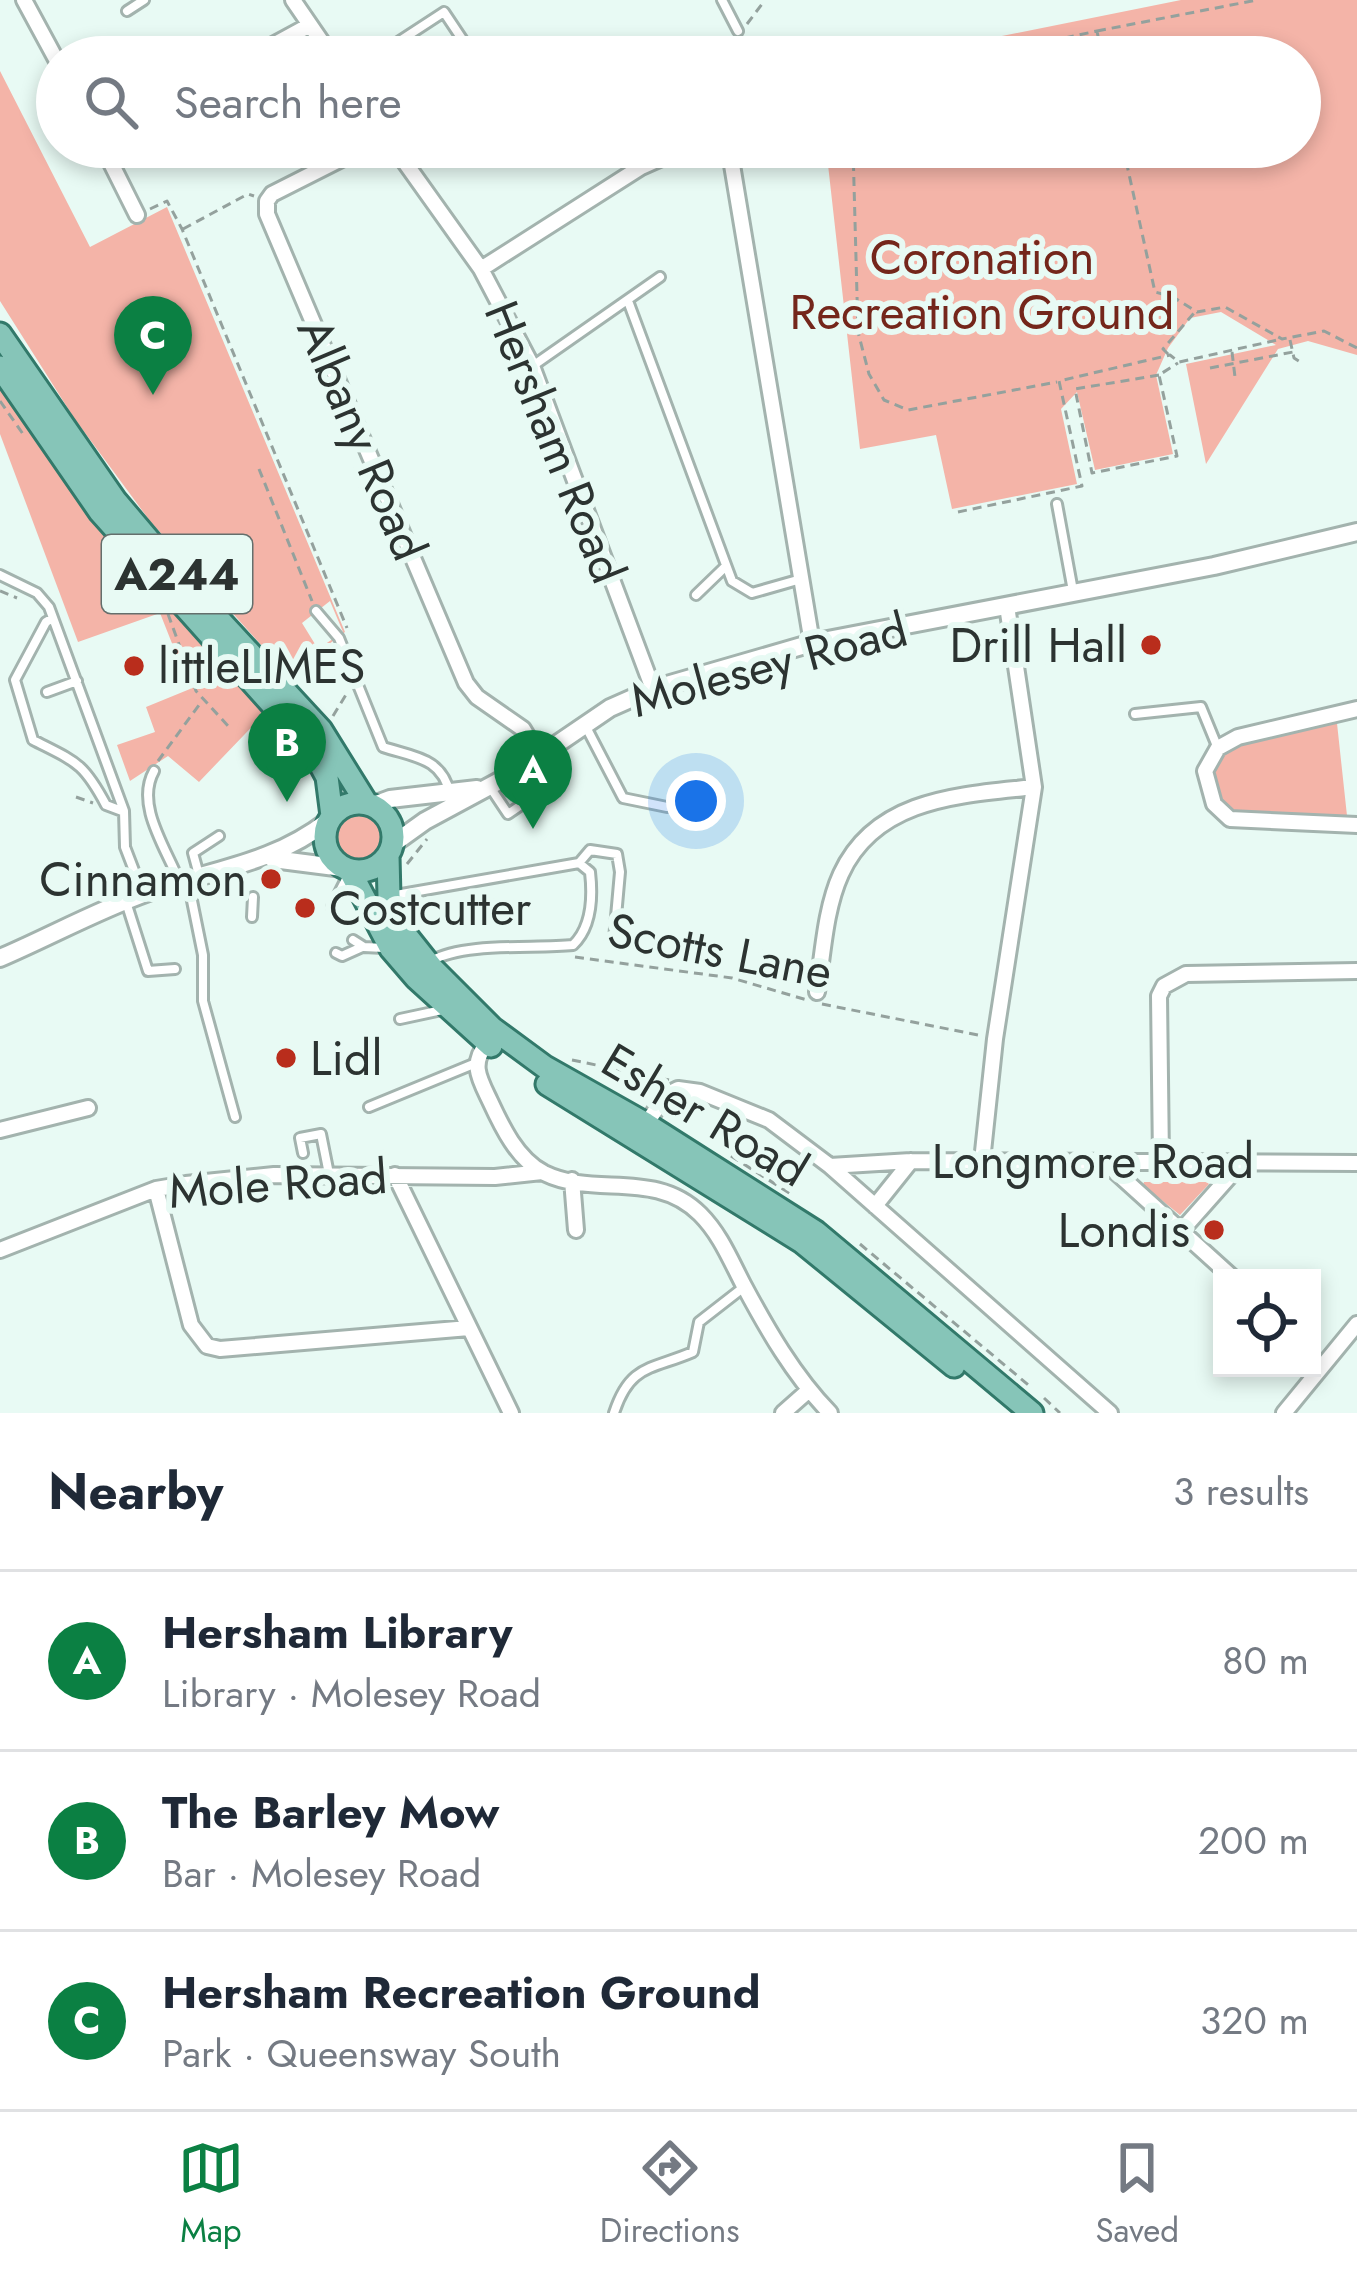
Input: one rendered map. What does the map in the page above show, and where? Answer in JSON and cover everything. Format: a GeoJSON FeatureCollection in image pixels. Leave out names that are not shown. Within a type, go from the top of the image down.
{"type":"FeatureCollection","features":[{"type":"Feature","properties":{"kind":"main road","name":"A244"},"geometry":{"type":"LineString","coordinates":[[0,334],[116,500],[321,730],[369,805]]}},
{"type":"Feature","properties":{"kind":"main road","name":"A244"},"geometry":{"type":"LineString","coordinates":[[0,367],[100,512],[312,749],[326,777],[330,819]]}},
{"type":"Feature","properties":{"kind":"main road"},"geometry":{"type":"LineString","coordinates":[[349,804],[369,805],[387,820],[395,856],[369,870],[346,870],[327,847],[330,819],[349,804]]}},
{"type":"Feature","properties":{"kind":"main road","name":"Esher Road"},"geometry":{"type":"LineString","coordinates":[[395,856],[389,896],[398,925],[428,963],[505,1039],[764,1197],[843,1252],[1032,1413]]}},
{"type":"Feature","properties":{"kind":"main road","name":"Esher Road"},"geometry":{"type":"LineString","coordinates":[[346,870],[391,949],[487,1042],[822,1256],[1010,1413]]}},
{"type":"Feature","properties":{"kind":"street"},"geometry":{"type":"LineString","coordinates":[[24,0],[43,36]]}},
{"type":"Feature","properties":{"kind":"street"},"geometry":{"type":"LineString","coordinates":[[293,0],[317,36]]}},
{"type":"Feature","properties":{"kind":"street"},"geometry":{"type":"LineString","coordinates":[[291,36],[310,26]]}},
{"type":"Feature","properties":{"kind":"street"},"geometry":{"type":"LineString","coordinates":[[114,168],[137,214]]}},
{"type":"Feature","properties":{"kind":"street"},"geometry":{"type":"LineString","coordinates":[[267,201],[278,190],[323,168]]}},
{"type":"Feature","properties":{"kind":"street","name":"Hersham Road"},"geometry":{"type":"LineString","coordinates":[[409,168],[481,268],[532,366],[653,689]]}},
{"type":"Feature","properties":{"kind":"street"},"geometry":{"type":"LineString","coordinates":[[481,268],[644,168]]}},
{"type":"Feature","properties":{"kind":"street"},"geometry":{"type":"LineString","coordinates":[[733,168],[812,643]]}},
{"type":"Feature","properties":{"kind":"street","name":"Albany Road"},"geometry":{"type":"LineString","coordinates":[[267,201],[267,214],[466,683],[477,697],[525,731],[534,760]]}},
{"type":"Feature","properties":{"kind":"street","name":"Molesey Road"},"geometry":{"type":"LineString","coordinates":[[369,805],[389,800],[452,800],[487,787],[584,724],[653,689],[812,643],[1214,566],[1357,532]]}},
{"type":"Feature","properties":{"kind":"street"},"geometry":{"type":"LineString","coordinates":[[982,1161],[994,1039],[1034,787],[1007,606]]}},
{"type":"Feature","properties":{"kind":"street"},"geometry":{"type":"LineString","coordinates":[[1357,709],[1238,736],[1218,748],[1207,764],[1206,783],[1214,804],[1230,819],[1357,824]]}},
{"type":"Feature","properties":{"kind":"street"},"geometry":{"type":"LineString","coordinates":[[817,992],[842,872],[868,836],[894,814],[946,797],[1034,787]]}},
{"type":"Feature","properties":{"kind":"street","name":"Molesey Road"},"geometry":{"type":"LineString","coordinates":[[395,856],[452,800]]}},
{"type":"Feature","properties":{"kind":"street"},"geometry":{"type":"LineString","coordinates":[[0,958],[134,897],[189,879],[248,871],[330,819]]}},
{"type":"Feature","properties":{"kind":"street"},"geometry":{"type":"LineString","coordinates":[[266,859],[346,870]]}},
{"type":"Feature","properties":{"kind":"street"},"geometry":{"type":"LineString","coordinates":[[1161,1160],[1159,996],[1164,986],[1186,974],[1357,971]]}},
{"type":"Feature","properties":{"kind":"street"},"geometry":{"type":"LineString","coordinates":[[487,1042],[476,1064],[479,1078],[517,1148],[542,1172],[572,1180],[646,1186],[680,1198],[712,1229],[809,1390],[830,1413]]}},
{"type":"Feature","properties":{"kind":"street"},"geometry":{"type":"LineString","coordinates":[[646,1124],[666,1095],[678,1089],[700,1092],[769,1120],[830,1166],[1110,1413]]}},
{"type":"Feature","properties":{"kind":"street"},"geometry":{"type":"LineString","coordinates":[[0,1130],[88,1108]]}},
{"type":"Feature","properties":{"kind":"street"},"geometry":{"type":"LineString","coordinates":[[495,1177],[517,1148]]}},
{"type":"Feature","properties":{"kind":"street"},"geometry":{"type":"LineString","coordinates":[[875,1206],[911,1161]]}},
{"type":"Feature","properties":{"kind":"street","name":"Longmore Road"},"geometry":{"type":"LineString","coordinates":[[830,1166],[911,1161],[1357,1162]]}},
{"type":"Feature","properties":{"kind":"street"},"geometry":{"type":"LineString","coordinates":[[1181,1232],[1243,1161]]}},
{"type":"Feature","properties":{"kind":"street"},"geometry":{"type":"LineString","coordinates":[[1106,1163],[1223,1269]]}},
{"type":"Feature","properties":{"kind":"street"},"geometry":{"type":"LineString","coordinates":[[392,1171],[511,1413]]}},
{"type":"Feature","properties":{"kind":"street","name":"Mole Road"},"geometry":{"type":"LineString","coordinates":[[0,1250],[156,1190],[274,1175],[392,1171],[495,1177],[542,1172]]}},
{"type":"Feature","properties":{"kind":"street"},"geometry":{"type":"LineString","coordinates":[[572,1180],[576,1230]]}},
{"type":"Feature","properties":{"kind":"street"},"geometry":{"type":"LineString","coordinates":[[156,1190],[191,1325],[207,1346],[220,1349],[469,1328]]}},
{"type":"Feature","properties":{"kind":"street"},"geometry":{"type":"LineString","coordinates":[[1284,1413],[1357,1324]]}},
{"type":"Feature","properties":{"kind":"street"},"geometry":{"type":"LineString","coordinates":[[1321,1354],[1328,1360]]}},
{"type":"Feature","properties":{"kind":"street"},"geometry":{"type":"LineString","coordinates":[[783,1413],[809,1390]]}},
{"type":"Feature","properties":{"kind":"lane"},"geometry":{"type":"LineString","coordinates":[[128,11],[144,0]]}},
{"type":"Feature","properties":{"kind":"lane"},"geometry":{"type":"LineString","coordinates":[[722,0],[738,31]]}},
{"type":"Feature","properties":{"kind":"lane"},"geometry":{"type":"LineString","coordinates":[[407,36],[444,12],[460,36]]}},
{"type":"Feature","properties":{"kind":"lane"},"geometry":{"type":"LineString","coordinates":[[532,366],[660,277]]}},
{"type":"Feature","properties":{"kind":"lane"},"geometry":{"type":"LineString","coordinates":[[628,301],[732,581],[752,593],[802,579]]}},
{"type":"Feature","properties":{"kind":"lane"},"geometry":{"type":"LineString","coordinates":[[1057,504],[1074,593]]}},
{"type":"Feature","properties":{"kind":"lane"},"geometry":{"type":"LineString","coordinates":[[696,595],[725,567]]}},
{"type":"Feature","properties":{"kind":"lane"},"geometry":{"type":"LineString","coordinates":[[0,575],[37,593],[53,618],[124,811],[125,847],[148,971],[175,969]]}},
{"type":"Feature","properties":{"kind":"lane"},"geometry":{"type":"LineString","coordinates":[[316,611],[340,641],[382,747],[431,762],[443,773],[452,800]]}},
{"type":"Feature","properties":{"kind":"lane"},"geometry":{"type":"LineString","coordinates":[[53,618],[32,644],[15,680],[33,740],[80,764],[91,773],[106,805],[124,811]]}},
{"type":"Feature","properties":{"kind":"lane"},"geometry":{"type":"LineString","coordinates":[[47,692],[77,681]]}},
{"type":"Feature","properties":{"kind":"lane"},"geometry":{"type":"LineString","coordinates":[[1135,714],[1201,707],[1218,748]]}},
{"type":"Feature","properties":{"kind":"lane"},"geometry":{"type":"LineString","coordinates":[[584,724],[622,798],[667,807]]}},
{"type":"Feature","properties":{"kind":"lane"},"geometry":{"type":"LineString","coordinates":[[487,787],[508,814],[543,790],[534,760]]}},
{"type":"Feature","properties":{"kind":"lane"},"geometry":{"type":"LineString","coordinates":[[154,771],[146,785],[147,803],[189,879],[203,955],[203,1001],[234,1112]]}},
{"type":"Feature","properties":{"kind":"lane"},"geometry":{"type":"LineString","coordinates":[[189,879],[193,853],[218,836]]}},
{"type":"Feature","properties":{"kind":"lane"},"geometry":{"type":"LineString","coordinates":[[389,896],[579,863],[590,850],[617,854],[620,872],[614,939]]}},
{"type":"Feature","properties":{"kind":"lane"},"geometry":{"type":"LineString","coordinates":[[428,963],[443,955],[573,945],[586,929],[592,894],[590,872],[579,863]]}},
{"type":"Feature","properties":{"kind":"lane"},"geometry":{"type":"LineString","coordinates":[[332,911],[346,870]]}},
{"type":"Feature","properties":{"kind":"lane"},"geometry":{"type":"LineString","coordinates":[[253,897],[253,917]]}},
{"type":"Feature","properties":{"kind":"lane"},"geometry":{"type":"LineString","coordinates":[[353,940],[364,946]]}},
{"type":"Feature","properties":{"kind":"lane"},"geometry":{"type":"LineString","coordinates":[[340,950],[391,949]]}},
{"type":"Feature","properties":{"kind":"lane"},"geometry":{"type":"LineString","coordinates":[[400,1019],[449,1010]]}},
{"type":"Feature","properties":{"kind":"lane"},"geometry":{"type":"LineString","coordinates":[[368,1107],[476,1064]]}},
{"type":"Feature","properties":{"kind":"lane"},"geometry":{"type":"LineString","coordinates":[[303,1153],[300,1138],[321,1134],[330,1175]]}},
{"type":"Feature","properties":{"kind":"lane"},"geometry":{"type":"LineString","coordinates":[[614,1413],[632,1377],[693,1352],[699,1322],[745,1287]]}},
{"type":"Feature","properties":{"kind":"path"},"geometry":{"type":"LineString","coordinates":[[734,36],[764,0]]}},
{"type":"Feature","properties":{"kind":"path"},"geometry":{"type":"LineString","coordinates":[[1073,36],[1257,0]]}},
{"type":"Feature","properties":{"kind":"path"},"geometry":{"type":"LineString","coordinates":[[1096,31],[1097,36]]}},
{"type":"Feature","properties":{"kind":"path"},"geometry":{"type":"LineString","coordinates":[[854,168],[858,332],[868,374],[884,400],[908,410],[1059,382],[1170,355]]}},
{"type":"Feature","properties":{"kind":"path"},"geometry":{"type":"LineString","coordinates":[[1128,168],[1155,292],[1197,312]]}},
{"type":"Feature","properties":{"kind":"path"},"geometry":{"type":"LineString","coordinates":[[182,229],[248,194],[267,201]]}},
{"type":"Feature","properties":{"kind":"path"},"geometry":{"type":"LineString","coordinates":[[137,214],[167,201],[182,229],[349,633],[340,641]]}},
{"type":"Feature","properties":{"kind":"path"},"geometry":{"type":"LineString","coordinates":[[1179,362],[1162,349],[1189,314],[1197,312],[1225,308],[1282,339]]}},
{"type":"Feature","properties":{"kind":"path"},"geometry":{"type":"LineString","coordinates":[[1160,374],[1177,456],[1092,472],[1075,389],[1160,374],[1179,362],[1324,331],[1357,348]]}},
{"type":"Feature","properties":{"kind":"path"},"geometry":{"type":"LineString","coordinates":[[1289,337],[1303,364]]}},
{"type":"Feature","properties":{"kind":"path"},"geometry":{"type":"LineString","coordinates":[[1231,350],[1235,377]]}},
{"type":"Feature","properties":{"kind":"path"},"geometry":{"type":"LineString","coordinates":[[1210,368],[1293,352]]}},
{"type":"Feature","properties":{"kind":"path"},"geometry":{"type":"LineString","coordinates":[[958,512],[1082,486],[1059,382]]}},
{"type":"Feature","properties":{"kind":"path"},"geometry":{"type":"LineString","coordinates":[[0,401],[23,433]]}},
{"type":"Feature","properties":{"kind":"path"},"geometry":{"type":"LineString","coordinates":[[259,470],[316,611]]}},
{"type":"Feature","properties":{"kind":"path"},"geometry":{"type":"LineString","coordinates":[[0,591],[16,598]]}},
{"type":"Feature","properties":{"kind":"path"},"geometry":{"type":"LineString","coordinates":[[167,612],[196,691],[230,728]]}},
{"type":"Feature","properties":{"kind":"path"},"geometry":{"type":"LineString","coordinates":[[329,722],[355,681]]}},
{"type":"Feature","properties":{"kind":"path"},"geometry":{"type":"LineString","coordinates":[[154,771],[203,700]]}},
{"type":"Feature","properties":{"kind":"path"},"geometry":{"type":"LineString","coordinates":[[395,856],[434,832]]}},
{"type":"Feature","properties":{"kind":"path","name":"Scotts Lane"},"geometry":{"type":"LineString","coordinates":[[566,956],[732,978],[832,1007],[994,1039]]}},
{"type":"Feature","properties":{"kind":"path"},"geometry":{"type":"LineString","coordinates":[[562,1058],[666,1078],[678,1089]]}},
{"type":"Feature","properties":{"kind":"green space","name":"Coronation Recreation Ground"},"geometry":{"type":"Polygon","coordinates":[[[1181,0],[1357,0],[1357,355],[1308,341],[1278,349],[1206,464],[1186,364],[1276,345],[1221,312],[1190,318],[1156,375],[1173,454],[1095,470],[1077,392],[1061,409],[1077,484],[952,509],[936,435],[860,449],[828,168],[1321,168],[1321,36],[1002,36],[1181,0]]]}},
{"type":"Feature","properties":{"kind":"green space"},"geometry":{"type":"Polygon","coordinates":[[[0,71],[36,141],[36,168],[50,168],[90,247],[167,207],[345,632],[288,675],[150,521],[74,418],[0,301],[0,71]],[[330,601],[302,623],[318,649],[343,632],[330,601]]]}},
{"type":"Feature","properties":{"kind":"green space"},"geometry":{"type":"Polygon","coordinates":[[[0,379],[265,713],[199,782],[168,756],[130,781],[117,745],[155,732],[146,707],[190,689],[160,613],[78,642],[0,434],[0,379]]]}},
{"type":"Feature","properties":{"kind":"green space"},"geometry":{"type":"Polygon","coordinates":[[[1336,714],[1348,825],[1221,813],[1207,763],[1218,748],[1336,714]]]}},
{"type":"Feature","properties":{"kind":"green space"},"geometry":{"type":"Polygon","coordinates":[[[359,811],[377,819],[385,837],[377,855],[359,863],[341,855],[333,837],[341,819],[359,811]]]}},
{"type":"Feature","properties":{"kind":"green space"},"geometry":{"type":"Polygon","coordinates":[[[1144,1182],[1207,1182],[1209,1184],[1180,1215],[1144,1182]]]}},
{"type":"Feature","properties":{"kind":"place","name":"Hersham Recreation Ground"},"geometry":{"type":"Point","coordinates":[153,395]}},
{"type":"Feature","properties":{"kind":"place","name":"Drill Hall"},"geometry":{"type":"Point","coordinates":[1151,645]}},
{"type":"Feature","properties":{"kind":"place","name":"littleLIMES"},"geometry":{"type":"Point","coordinates":[134,666]}},
{"type":"Feature","properties":{"kind":"place","name":"The Barley Mow"},"geometry":{"type":"Point","coordinates":[287,802]}},
{"type":"Feature","properties":{"kind":"place","name":"Hersham Library"},"geometry":{"type":"Point","coordinates":[533,829]}},
{"type":"Feature","properties":{"kind":"place","name":"Cinnamon"},"geometry":{"type":"Point","coordinates":[271,879]}},
{"type":"Feature","properties":{"kind":"place","name":"Costcutter"},"geometry":{"type":"Point","coordinates":[305,908]}},
{"type":"Feature","properties":{"kind":"place","name":"Lidl"},"geometry":{"type":"Point","coordinates":[286,1058]}},
{"type":"Feature","properties":{"kind":"place","name":"Londis"},"geometry":{"type":"Point","coordinates":[1214,1230]}}]}
